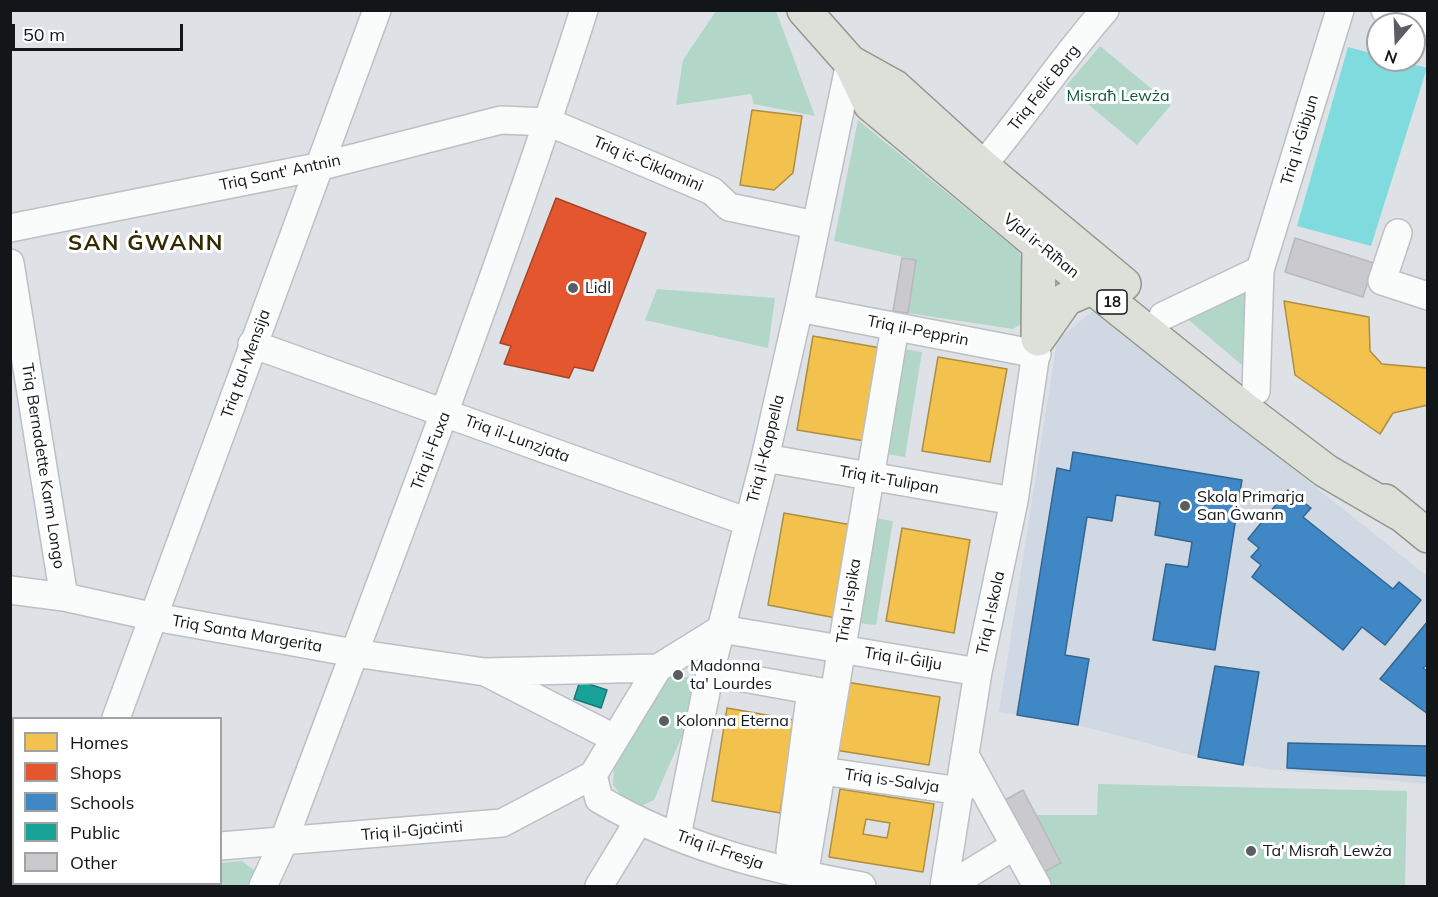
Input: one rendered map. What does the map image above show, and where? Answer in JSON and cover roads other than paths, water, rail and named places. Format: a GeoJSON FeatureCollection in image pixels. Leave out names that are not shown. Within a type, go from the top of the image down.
{"type":"FeatureCollection","features":[{"type":"Feature","properties":{"kind":"main road","name":"Vjal ir-Riħan"},"geometry":{"type":"LineString","coordinates":[[804,10],[850,62],[870,104],[1039,245],[1326,471],[1400,514]]}},
{"type":"Feature","properties":{"kind":"main road","name":"Vjal ir-Riħan"},"geometry":{"type":"LineString","coordinates":[[850,62],[895,87],[982,166],[1163,316],[1337,455],[1400,514],[1428,536]]}},
{"type":"Feature","properties":{"kind":"main road"},"geometry":{"type":"LineString","coordinates":[[1038,347],[1039,245]]}},
{"type":"Feature","properties":{"kind":"main road"},"geometry":{"type":"LineString","coordinates":[[1038,347],[1066,299],[1093,287]]}},
{"type":"Feature","properties":{"kind":"street","name":"Triq tal-Mensija"},"geometry":{"type":"LineString","coordinates":[[116,717],[252,344],[322,166],[377,10]]}},
{"type":"Feature","properties":{"kind":"street","name":"Triq il-Fuxa"},"geometry":{"type":"LineString","coordinates":[[263,886],[283,843],[445,414],[548,122],[584,10]]}},
{"type":"Feature","properties":{"kind":"street","name":"Triq il-Ġibjun"},"geometry":{"type":"LineString","coordinates":[[1256,391],[1260,270],[1340,10]]}},
{"type":"Feature","properties":{"kind":"street"},"geometry":{"type":"LineString","coordinates":[[1385,10],[1428,22]]}},
{"type":"Feature","properties":{"kind":"street","name":"Triq Feliċ Borg"},"geometry":{"type":"LineString","coordinates":[[982,166],[1027,112],[1098,14]]}},
{"type":"Feature","properties":{"kind":"street","name":"Triq il-Kappella"},"geometry":{"type":"LineString","coordinates":[[677,836],[710,672],[765,458],[799,308],[850,62]]}},
{"type":"Feature","properties":{"kind":"street","name":"Triq Sant' Antnin"},"geometry":{"type":"LineString","coordinates":[[10,228],[322,166],[501,120],[548,122]]}},
{"type":"Feature","properties":{"kind":"street","name":"Triq iċ-Ċiklamini"},"geometry":{"type":"LineString","coordinates":[[548,122],[712,191],[729,207],[815,225]]}},
{"type":"Feature","properties":{"kind":"street"},"geometry":{"type":"LineString","coordinates":[[1398,233],[1382,281],[1428,296]]}},
{"type":"Feature","properties":{"kind":"street","name":"Triq Bernadette Karm Longo"},"geometry":{"type":"LineString","coordinates":[[10,263],[64,597]]}},
{"type":"Feature","properties":{"kind":"street"},"geometry":{"type":"LineString","coordinates":[[1163,316],[1260,270]]}},
{"type":"Feature","properties":{"kind":"street","name":"Triq il-Pepprin"},"geometry":{"type":"LineString","coordinates":[[799,308],[894,327],[1038,347]]}},
{"type":"Feature","properties":{"kind":"street","name":"Triq l-Ispika"},"geometry":{"type":"LineString","coordinates":[[800,881],[822,692],[842,650],[894,327]]}},
{"type":"Feature","properties":{"kind":"street","name":"Triq il-Lunzjata"},"geometry":{"type":"LineString","coordinates":[[252,344],[748,522]]}},
{"type":"Feature","properties":{"kind":"street","name":"Triq l-Iskola"},"geometry":{"type":"LineString","coordinates":[[946,886],[978,672],[1014,501],[1038,347]]}},
{"type":"Feature","properties":{"kind":"street","name":"Triq it-Tulipan"},"geometry":{"type":"LineString","coordinates":[[765,458],[1014,501]]}},
{"type":"Feature","properties":{"kind":"street","name":"Triq Santa Margerita"},"geometry":{"type":"LineString","coordinates":[[10,590],[64,597],[154,617],[354,653],[485,672],[658,668]]}},
{"type":"Feature","properties":{"kind":"street"},"geometry":{"type":"LineString","coordinates":[[599,886],[638,822],[599,799],[592,775],[658,668],[721,629]]}},
{"type":"Feature","properties":{"kind":"street","name":"Triq il-Ġilju"},"geometry":{"type":"LineString","coordinates":[[721,629],[978,672]]}},
{"type":"Feature","properties":{"kind":"street","name":"Triq Santa Margerita"},"geometry":{"type":"LineString","coordinates":[[485,672],[614,738]]}},
{"type":"Feature","properties":{"kind":"street"},"geometry":{"type":"LineString","coordinates":[[710,672],[822,692]]}},
{"type":"Feature","properties":{"kind":"street","name":"Triq l-Ispika"},"geometry":{"type":"LineString","coordinates":[[800,881],[822,771],[822,692]]}},
{"type":"Feature","properties":{"kind":"street"},"geometry":{"type":"LineString","coordinates":[[966,757],[1037,886]]}},
{"type":"Feature","properties":{"kind":"street","name":"Triq is-Salvja"},"geometry":{"type":"LineString","coordinates":[[822,771],[961,791]]}},
{"type":"Feature","properties":{"kind":"street","name":"Triq il-Gjaċinti"},"geometry":{"type":"LineString","coordinates":[[222,846],[283,843],[502,823],[592,775]]}},
{"type":"Feature","properties":{"kind":"street","name":"Triq il-Fresja"},"geometry":{"type":"LineString","coordinates":[[638,822],[800,881],[862,886]]}},
{"type":"Feature","properties":{"kind":"street"},"geometry":{"type":"LineString","coordinates":[[946,886],[1014,846]]}},
{"type":"Feature","properties":{"kind":"water"},"geometry":{"type":"Polygon","coordinates":[[[1348,47],[1366,52],[1366,72],[1426,72],[1371,246],[1297,226],[1348,47]]]}},
{"type":"Feature","properties":{"kind":"place","name":"Lidl"},"geometry":{"type":"Point","coordinates":[573,288]}},
{"type":"Feature","properties":{"kind":"place","name":"Skola Primarja San Ġwann"},"geometry":{"type":"Point","coordinates":[1185,506]}},
{"type":"Feature","properties":{"kind":"place","name":"Madonna ta' Lourdes"},"geometry":{"type":"Point","coordinates":[678,675]}},
{"type":"Feature","properties":{"kind":"place","name":"Kolonna Eterna"},"geometry":{"type":"Point","coordinates":[664,721]}},
{"type":"Feature","properties":{"kind":"place","name":"Ta' Misraħ Lewża"},"geometry":{"type":"Point","coordinates":[1251,851]}},
{"type":"Feature","properties":{"kind":"district","name":"SAN ĠWANN"},"geometry":{"type":"Point","coordinates":[146,243]}},
{"type":"Feature","properties":{"kind":"park label","name":"Misraħ Lewża"},"geometry":{"type":"Point","coordinates":[1118,96]}}]}
